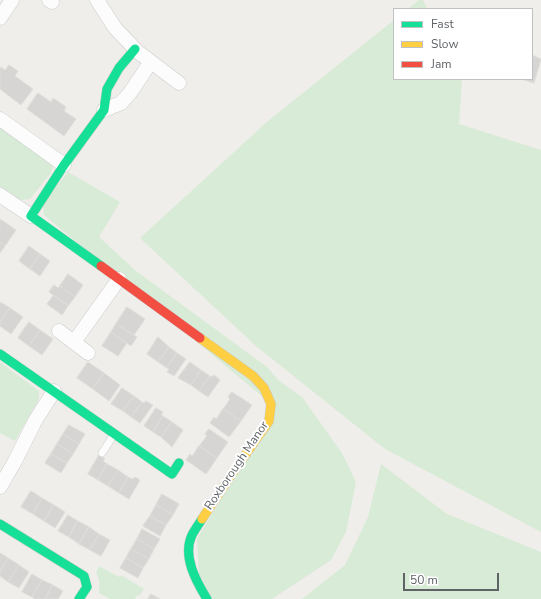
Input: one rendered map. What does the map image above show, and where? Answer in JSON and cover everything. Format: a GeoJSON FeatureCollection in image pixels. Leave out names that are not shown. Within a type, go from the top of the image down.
{"type":"FeatureCollection","features":[{"type":"Feature","properties":{"kind":"street"},"geometry":{"type":"LineString","coordinates":[[0,18],[12,0]]}},
{"type":"Feature","properties":{"kind":"street"},"geometry":{"type":"LineString","coordinates":[[97,0],[115,28],[135,49],[150,63],[179,83]]}},
{"type":"Feature","properties":{"kind":"street"},"geometry":{"type":"LineString","coordinates":[[30,216],[64,165],[104,110],[107,89],[119,68],[135,49]]}},
{"type":"Feature","properties":{"kind":"street"},"geometry":{"type":"LineString","coordinates":[[104,110],[121,102],[125,98],[150,63]]}},
{"type":"Feature","properties":{"kind":"street"},"geometry":{"type":"LineString","coordinates":[[0,119],[64,165]]}},
{"type":"Feature","properties":{"kind":"street","name":"Roxborough Manor"},"geometry":{"type":"LineString","coordinates":[[0,196],[119,279],[253,376],[264,388],[271,404],[269,421],[221,489],[192,535],[190,542],[189,559],[195,577],[207,599]]}},
{"type":"Feature","properties":{"kind":"street"},"geometry":{"type":"LineString","coordinates":[[74,342],[119,279]]}},
{"type":"Feature","properties":{"kind":"street"},"geometry":{"type":"LineString","coordinates":[[59,331],[88,353]]}},
{"type":"Feature","properties":{"kind":"street"},"geometry":{"type":"LineString","coordinates":[[0,354],[172,474],[179,463]]}},
{"type":"Feature","properties":{"kind":"street"},"geometry":{"type":"LineString","coordinates":[[4,483],[35,421],[54,391]]}},
{"type":"Feature","properties":{"kind":"street"},"geometry":{"type":"LineString","coordinates":[[0,524],[84,576],[87,586],[79,599]]}},
{"type":"Feature","properties":{"kind":"lane"},"geometry":{"type":"LineString","coordinates":[[102,452],[115,434]]}},
{"type":"Feature","properties":{"kind":"green space"},"geometry":{"type":"Polygon","coordinates":[[[419,0],[423,0],[427,8],[409,8],[419,0]]]}},
{"type":"Feature","properties":{"kind":"green space"},"geometry":{"type":"Polygon","coordinates":[[[393,21],[393,80],[462,80],[459,124],[541,150],[541,532],[385,449],[256,346],[140,238],[268,121],[393,21]]]}},
{"type":"Feature","properties":{"kind":"green space"},"geometry":{"type":"Polygon","coordinates":[[[0,128],[50,162],[53,166],[51,173],[30,199],[21,200],[0,187],[0,128]]]}},
{"type":"Feature","properties":{"kind":"green space"},"geometry":{"type":"Polygon","coordinates":[[[68,172],[120,202],[99,237],[136,271],[267,367],[278,380],[302,397],[342,453],[356,482],[346,532],[331,560],[272,599],[213,599],[199,573],[197,539],[275,407],[44,215],[43,204],[68,172]]]}},
{"type":"Feature","properties":{"kind":"green space"},"geometry":{"type":"Polygon","coordinates":[[[0,362],[39,391],[39,399],[15,441],[0,433],[0,362]]]}},
{"type":"Feature","properties":{"kind":"green space"},"geometry":{"type":"Polygon","coordinates":[[[381,464],[447,514],[541,552],[541,599],[302,599],[345,565],[368,517],[381,464]]]}},
{"type":"Feature","properties":{"kind":"green space"},"geometry":{"type":"Polygon","coordinates":[[[99,566],[119,577],[121,575],[144,589],[135,599],[110,599],[99,593],[100,588],[96,573],[99,566]]]}},
{"type":"Feature","properties":{"kind":"building"},"geometry":{"type":"Polygon","coordinates":[[[533,55],[541,59],[534,83],[524,80],[533,80],[533,55]]]}},
{"type":"Feature","properties":{"kind":"building"},"geometry":{"type":"Polygon","coordinates":[[[9,65],[18,71],[15,76],[33,89],[21,105],[0,89],[0,67],[5,70],[9,65]]]}},
{"type":"Feature","properties":{"kind":"building"},"geometry":{"type":"Polygon","coordinates":[[[38,93],[51,102],[53,98],[66,107],[64,111],[76,119],[64,136],[27,109],[38,93]]]}},
{"type":"Feature","properties":{"kind":"building"},"geometry":{"type":"Polygon","coordinates":[[[0,219],[16,230],[5,246],[0,242],[0,219]]]}},
{"type":"Feature","properties":{"kind":"building"},"geometry":{"type":"Polygon","coordinates":[[[0,242],[5,246],[0,253],[0,242]]]}},
{"type":"Feature","properties":{"kind":"building"},"geometry":{"type":"Polygon","coordinates":[[[29,246],[40,254],[30,269],[19,261],[29,246]]]}},
{"type":"Feature","properties":{"kind":"building"},"geometry":{"type":"Polygon","coordinates":[[[40,254],[50,261],[40,276],[30,269],[40,254]]]}},
{"type":"Feature","properties":{"kind":"building"},"geometry":{"type":"Polygon","coordinates":[[[68,274],[83,285],[75,297],[60,286],[68,274]]]}},
{"type":"Feature","properties":{"kind":"building"},"geometry":{"type":"Polygon","coordinates":[[[54,285],[58,288],[60,286],[75,297],[68,306],[49,292],[54,285]]]}},
{"type":"Feature","properties":{"kind":"building"},"geometry":{"type":"Polygon","coordinates":[[[54,295],[68,306],[62,315],[47,304],[54,295]]]}},
{"type":"Feature","properties":{"kind":"building"},"geometry":{"type":"Polygon","coordinates":[[[0,302],[10,308],[0,322],[0,302]]]}},
{"type":"Feature","properties":{"kind":"building"},"geometry":{"type":"Polygon","coordinates":[[[127,307],[145,319],[134,335],[116,324],[127,307]]]}},
{"type":"Feature","properties":{"kind":"building"},"geometry":{"type":"Polygon","coordinates":[[[10,308],[23,317],[11,334],[0,326],[0,322],[10,308]]]}},
{"type":"Feature","properties":{"kind":"building"},"geometry":{"type":"Polygon","coordinates":[[[29,322],[40,330],[29,346],[18,338],[29,322]]]}},
{"type":"Feature","properties":{"kind":"building"},"geometry":{"type":"Polygon","coordinates":[[[116,324],[137,337],[131,346],[111,332],[116,324]]]}},
{"type":"Feature","properties":{"kind":"building"},"geometry":{"type":"Polygon","coordinates":[[[40,330],[53,339],[42,355],[29,346],[40,330]]]}},
{"type":"Feature","properties":{"kind":"building"},"geometry":{"type":"Polygon","coordinates":[[[111,332],[127,343],[118,356],[102,346],[111,332]]]}},
{"type":"Feature","properties":{"kind":"building"},"geometry":{"type":"Polygon","coordinates":[[[158,337],[169,347],[158,362],[147,354],[158,337]]]}},
{"type":"Feature","properties":{"kind":"building"},"geometry":{"type":"Polygon","coordinates":[[[169,347],[177,353],[167,368],[158,362],[169,347]]]}},
{"type":"Feature","properties":{"kind":"building"},"geometry":{"type":"Polygon","coordinates":[[[177,353],[186,359],[174,376],[167,372],[169,369],[167,368],[177,353]]]}},
{"type":"Feature","properties":{"kind":"building"},"geometry":{"type":"Polygon","coordinates":[[[88,362],[104,373],[93,389],[77,378],[88,362]]]}},
{"type":"Feature","properties":{"kind":"building"},"geometry":{"type":"Polygon","coordinates":[[[190,362],[201,370],[191,385],[178,378],[190,362]]]}},
{"type":"Feature","properties":{"kind":"building"},"geometry":{"type":"Polygon","coordinates":[[[201,370],[210,376],[199,391],[191,385],[201,370]]]}},
{"type":"Feature","properties":{"kind":"building"},"geometry":{"type":"Polygon","coordinates":[[[104,373],[120,385],[109,401],[93,389],[104,373]]]}},
{"type":"Feature","properties":{"kind":"building"},"geometry":{"type":"Polygon","coordinates":[[[214,375],[220,380],[208,397],[199,391],[210,376],[212,377],[214,375]]]}},
{"type":"Feature","properties":{"kind":"building"},"geometry":{"type":"Polygon","coordinates":[[[122,388],[134,396],[123,411],[111,404],[122,388]]]}},
{"type":"Feature","properties":{"kind":"building"},"geometry":{"type":"Polygon","coordinates":[[[232,392],[252,405],[241,421],[223,409],[230,399],[228,397],[232,392]]]}},
{"type":"Feature","properties":{"kind":"building"},"geometry":{"type":"Polygon","coordinates":[[[134,396],[142,402],[131,417],[123,411],[134,396]]]}},
{"type":"Feature","properties":{"kind":"building"},"geometry":{"type":"Polygon","coordinates":[[[146,401],[153,405],[140,423],[131,417],[142,402],[144,403],[146,401]]]}},
{"type":"Feature","properties":{"kind":"building"},"geometry":{"type":"Polygon","coordinates":[[[156,408],[163,412],[161,415],[163,416],[153,432],[144,426],[156,408]]]}},
{"type":"Feature","properties":{"kind":"building"},"geometry":{"type":"Polygon","coordinates":[[[223,409],[241,421],[229,437],[210,423],[214,417],[216,419],[223,409]]]}},
{"type":"Feature","properties":{"kind":"building"},"geometry":{"type":"Polygon","coordinates":[[[163,416],[172,422],[161,437],[153,432],[163,416]]]}},
{"type":"Feature","properties":{"kind":"building"},"geometry":{"type":"Polygon","coordinates":[[[172,422],[183,430],[172,447],[161,437],[172,422]]]}},
{"type":"Feature","properties":{"kind":"building"},"geometry":{"type":"Polygon","coordinates":[[[69,425],[85,434],[79,444],[63,434],[69,425]]]}},
{"type":"Feature","properties":{"kind":"building"},"geometry":{"type":"Polygon","coordinates":[[[209,429],[228,442],[217,458],[199,446],[207,436],[205,434],[209,429]]]}},
{"type":"Feature","properties":{"kind":"building"},"geometry":{"type":"Polygon","coordinates":[[[63,434],[79,444],[73,454],[57,444],[63,434]]]}},
{"type":"Feature","properties":{"kind":"building"},"geometry":{"type":"Polygon","coordinates":[[[57,444],[73,454],[67,463],[51,454],[57,444]]]}},
{"type":"Feature","properties":{"kind":"building"},"geometry":{"type":"Polygon","coordinates":[[[199,446],[217,458],[206,474],[186,460],[190,454],[192,456],[199,446]]]}},
{"type":"Feature","properties":{"kind":"building"},"geometry":{"type":"Polygon","coordinates":[[[51,454],[67,463],[61,473],[45,463],[51,454]]]}},
{"type":"Feature","properties":{"kind":"building"},"geometry":{"type":"Polygon","coordinates":[[[99,455],[105,459],[103,461],[107,464],[98,480],[88,474],[99,455]]]}},
{"type":"Feature","properties":{"kind":"building"},"geometry":{"type":"Polygon","coordinates":[[[107,464],[118,470],[108,486],[98,480],[107,464]]]}},
{"type":"Feature","properties":{"kind":"building"},"geometry":{"type":"Polygon","coordinates":[[[118,470],[128,477],[119,493],[108,486],[118,470]]]}},
{"type":"Feature","properties":{"kind":"building"},"geometry":{"type":"Polygon","coordinates":[[[128,477],[133,479],[135,477],[140,480],[129,499],[119,493],[128,477]]]}},
{"type":"Feature","properties":{"kind":"building"},"geometry":{"type":"Polygon","coordinates":[[[31,491],[42,498],[33,514],[21,507],[31,491]]]}},
{"type":"Feature","properties":{"kind":"building"},"geometry":{"type":"Polygon","coordinates":[[[162,494],[179,504],[173,515],[156,505],[162,494]]]}},
{"type":"Feature","properties":{"kind":"building"},"geometry":{"type":"Polygon","coordinates":[[[42,498],[54,505],[44,521],[33,514],[42,498]]]}},
{"type":"Feature","properties":{"kind":"building"},"geometry":{"type":"Polygon","coordinates":[[[54,505],[65,512],[55,528],[44,521],[54,505]]]}},
{"type":"Feature","properties":{"kind":"building"},"geometry":{"type":"Polygon","coordinates":[[[156,505],[173,515],[166,525],[150,516],[156,505]]]}},
{"type":"Feature","properties":{"kind":"building"},"geometry":{"type":"Polygon","coordinates":[[[68,515],[78,521],[69,537],[58,531],[68,515]]]}},
{"type":"Feature","properties":{"kind":"building"},"geometry":{"type":"Polygon","coordinates":[[[150,516],[166,525],[160,536],[143,526],[150,516]]]}},
{"type":"Feature","properties":{"kind":"building"},"geometry":{"type":"Polygon","coordinates":[[[78,521],[89,527],[79,544],[69,537],[78,521]]]}},
{"type":"Feature","properties":{"kind":"building"},"geometry":{"type":"Polygon","coordinates":[[[89,527],[99,534],[90,550],[79,544],[89,527]]]}},
{"type":"Feature","properties":{"kind":"building"},"geometry":{"type":"Polygon","coordinates":[[[142,529],[160,539],[154,549],[137,539],[142,529]]]}},
{"type":"Feature","properties":{"kind":"building"},"geometry":{"type":"Polygon","coordinates":[[[99,534],[110,540],[101,556],[90,550],[99,534]]]}},
{"type":"Feature","properties":{"kind":"building"},"geometry":{"type":"Polygon","coordinates":[[[137,539],[154,549],[149,559],[131,549],[137,539]]]}},
{"type":"Feature","properties":{"kind":"building"},"geometry":{"type":"Polygon","coordinates":[[[131,549],[149,559],[143,568],[126,558],[131,549]]]}},
{"type":"Feature","properties":{"kind":"building"},"geometry":{"type":"Polygon","coordinates":[[[0,553],[8,558],[0,572],[0,553]]]}},
{"type":"Feature","properties":{"kind":"building"},"geometry":{"type":"Polygon","coordinates":[[[8,558],[19,565],[8,582],[0,576],[0,572],[8,558]]]}},
{"type":"Feature","properties":{"kind":"building"},"geometry":{"type":"Polygon","coordinates":[[[126,558],[143,568],[138,578],[120,568],[126,558]]]}},
{"type":"Feature","properties":{"kind":"building"},"geometry":{"type":"Polygon","coordinates":[[[19,565],[29,572],[19,588],[8,582],[19,565]]]}},
{"type":"Feature","properties":{"kind":"building"},"geometry":{"type":"Polygon","coordinates":[[[32,574],[42,580],[32,597],[22,592],[32,574]]]}},
{"type":"Feature","properties":{"kind":"building"},"geometry":{"type":"Polygon","coordinates":[[[42,580],[53,585],[45,599],[35,599],[32,597],[42,580]]]}},
{"type":"Feature","properties":{"kind":"building"},"geometry":{"type":"Polygon","coordinates":[[[53,585],[63,591],[58,599],[45,599],[53,585]]]}},
{"type":"Feature","properties":{"kind":"building"},"geometry":{"type":"Polygon","coordinates":[[[151,594],[160,599],[148,599],[151,594]]]}},
{"type":"Feature","properties":{"kind":"traffic: fast"},"geometry":{"type":"LineString","coordinates":[[101,266],[31,216],[64,165],[104,110],[107,89],[119,68],[135,49]]}},
{"type":"Feature","properties":{"kind":"traffic: fast"},"geometry":{"type":"LineString","coordinates":[[0,354],[172,474],[179,463]]}},
{"type":"Feature","properties":{"kind":"traffic: fast"},"geometry":{"type":"LineString","coordinates":[[202,519],[189,543],[189,560],[195,576],[207,599]]}},
{"type":"Feature","properties":{"kind":"traffic: fast"},"geometry":{"type":"LineString","coordinates":[[0,524],[84,576],[87,587],[79,599]]}},
{"type":"Feature","properties":{"kind":"traffic: slow"},"geometry":{"type":"LineString","coordinates":[[200,338],[253,376],[264,388],[271,404],[269,421],[202,519]]}},
{"type":"Feature","properties":{"kind":"traffic: jam"},"geometry":{"type":"LineString","coordinates":[[101,266],[200,338]]}}]}
